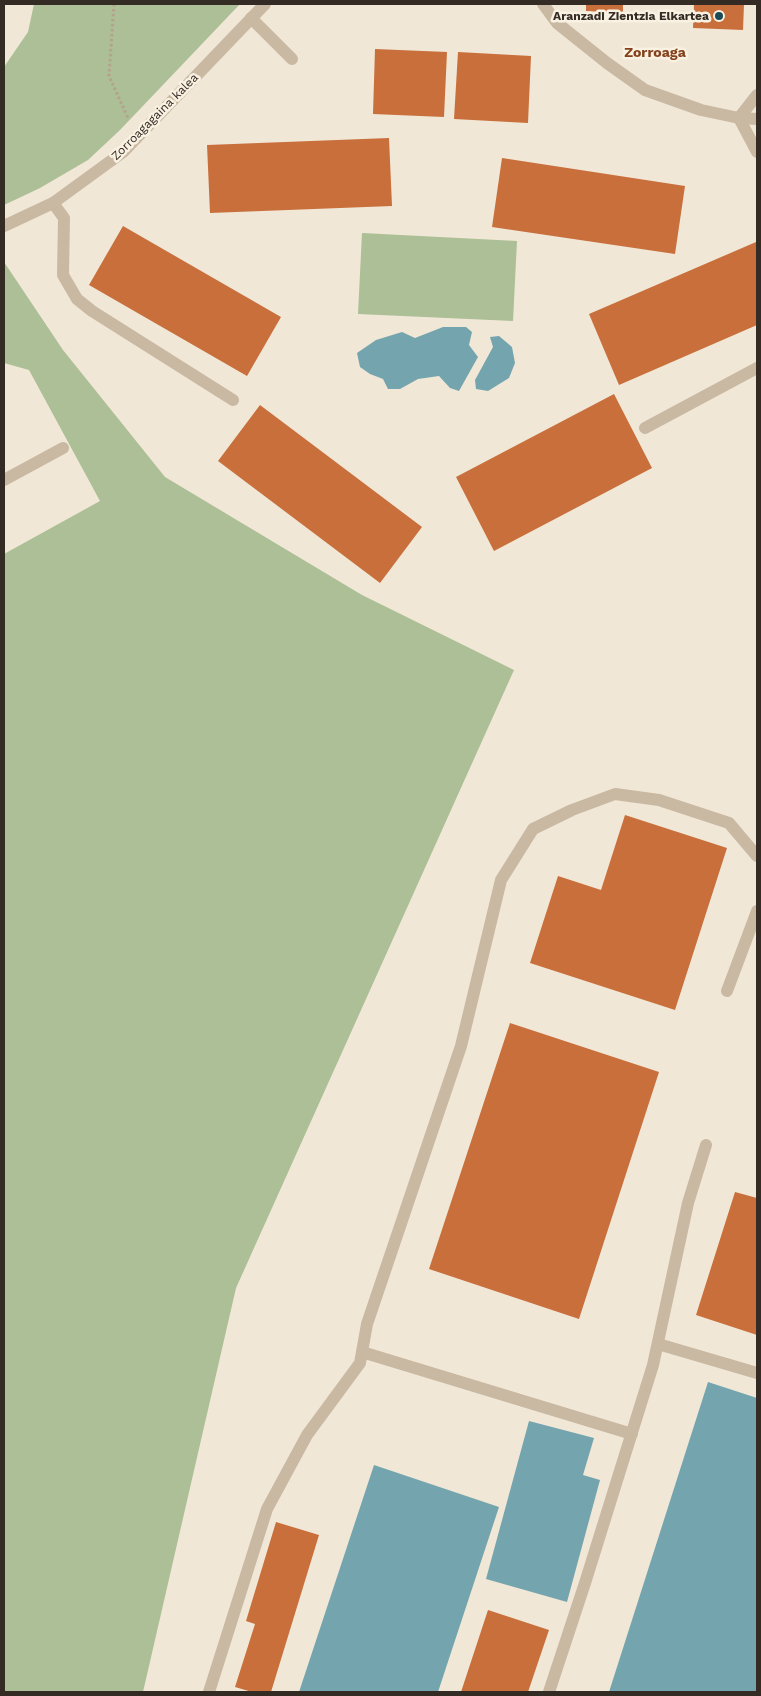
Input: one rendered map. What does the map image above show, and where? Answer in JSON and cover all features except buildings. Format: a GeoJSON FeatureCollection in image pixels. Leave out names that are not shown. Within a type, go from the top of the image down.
{"type":"FeatureCollection","features":[{"type":"Feature","properties":{"kind":"street","name":"Zorroagagaina kalea"},"geometry":{"type":"LineString","coordinates":[[4,226],[53,203],[123,152],[265,4]]}},
{"type":"Feature","properties":{"kind":"street"},"geometry":{"type":"LineString","coordinates":[[543,4],[557,23],[607,63],[645,90],[701,110],[739,118],[757,119]]}},
{"type":"Feature","properties":{"kind":"street"},"geometry":{"type":"LineString","coordinates":[[251,18],[292,59]]}},
{"type":"Feature","properties":{"kind":"street"},"geometry":{"type":"LineString","coordinates":[[739,118],[757,95]]}},
{"type":"Feature","properties":{"kind":"street"},"geometry":{"type":"LineString","coordinates":[[739,118],[757,152]]}},
{"type":"Feature","properties":{"kind":"street"},"geometry":{"type":"LineString","coordinates":[[53,203],[64,218],[63,275],[77,299],[92,311],[233,400]]}},
{"type":"Feature","properties":{"kind":"street"},"geometry":{"type":"LineString","coordinates":[[644,428],[757,368]]}},
{"type":"Feature","properties":{"kind":"street"},"geometry":{"type":"LineString","coordinates":[[4,480],[63,448]]}},
{"type":"Feature","properties":{"kind":"street"},"geometry":{"type":"LineString","coordinates":[[209,1692],[267,1509],[307,1434],[360,1363],[368,1324],[460,1046],[501,880],[533,829],[572,810],[615,794],[659,800],[728,823],[757,856]]}},
{"type":"Feature","properties":{"kind":"street"},"geometry":{"type":"LineString","coordinates":[[727,991],[757,911]]}},
{"type":"Feature","properties":{"kind":"street"},"geometry":{"type":"LineString","coordinates":[[549,1692],[632,1434],[658,1344],[688,1203],[706,1145]]}},
{"type":"Feature","properties":{"kind":"street"},"geometry":{"type":"LineString","coordinates":[[658,1344],[757,1373]]}},
{"type":"Feature","properties":{"kind":"street"},"geometry":{"type":"LineString","coordinates":[[362,1352],[632,1434]]}},
{"type":"Feature","properties":{"kind":"path"},"geometry":{"type":"LineString","coordinates":[[114,4],[109,76],[137,137]]}},
{"type":"Feature","properties":{"kind":"green space"},"geometry":{"type":"Polygon","coordinates":[[[34,4],[240,4],[120,130],[88,160],[40,188],[4,205],[4,67],[28,32],[34,4]]]}},
{"type":"Feature","properties":{"kind":"green space"},"geometry":{"type":"Polygon","coordinates":[[[362,233],[517,241],[513,321],[358,314],[362,233]]]}},
{"type":"Feature","properties":{"kind":"green space"},"geometry":{"type":"Polygon","coordinates":[[[4,262],[63,350],[165,477],[362,595],[514,670],[236,1288],[143,1692],[4,1692],[4,554],[100,501],[29,370],[4,363],[4,262]]]}},
{"type":"Feature","properties":{"kind":"water"},"geometry":{"type":"Polygon","coordinates":[[[443,327],[466,327],[472,332],[469,345],[478,357],[459,391],[450,388],[439,376],[418,379],[400,389],[388,389],[383,379],[370,374],[360,367],[357,353],[376,340],[402,332],[415,338],[443,327]]]}},
{"type":"Feature","properties":{"kind":"water"},"geometry":{"type":"Polygon","coordinates":[[[499,336],[512,347],[515,363],[509,378],[488,391],[476,389],[475,380],[493,347],[490,337],[499,336]]]}},
{"type":"Feature","properties":{"kind":"water"},"geometry":{"type":"Polygon","coordinates":[[[708,1382],[757,1398],[757,1692],[609,1692],[708,1382]]]}},
{"type":"Feature","properties":{"kind":"water"},"geometry":{"type":"Polygon","coordinates":[[[529,1421],[594,1438],[583,1475],[600,1480],[567,1602],[486,1579],[529,1421]]]}},
{"type":"Feature","properties":{"kind":"water"},"geometry":{"type":"Polygon","coordinates":[[[374,1465],[499,1507],[438,1692],[299,1692],[374,1465]]]}},
{"type":"Feature","properties":{"kind":"place","name":"Aranzadi Zientzia Elkartea"},"geometry":{"type":"Point","coordinates":[719,16]}},
{"type":"Feature","properties":{"kind":"district","name":"Zorroaga"},"geometry":{"type":"Point","coordinates":[655,53]}}]}
